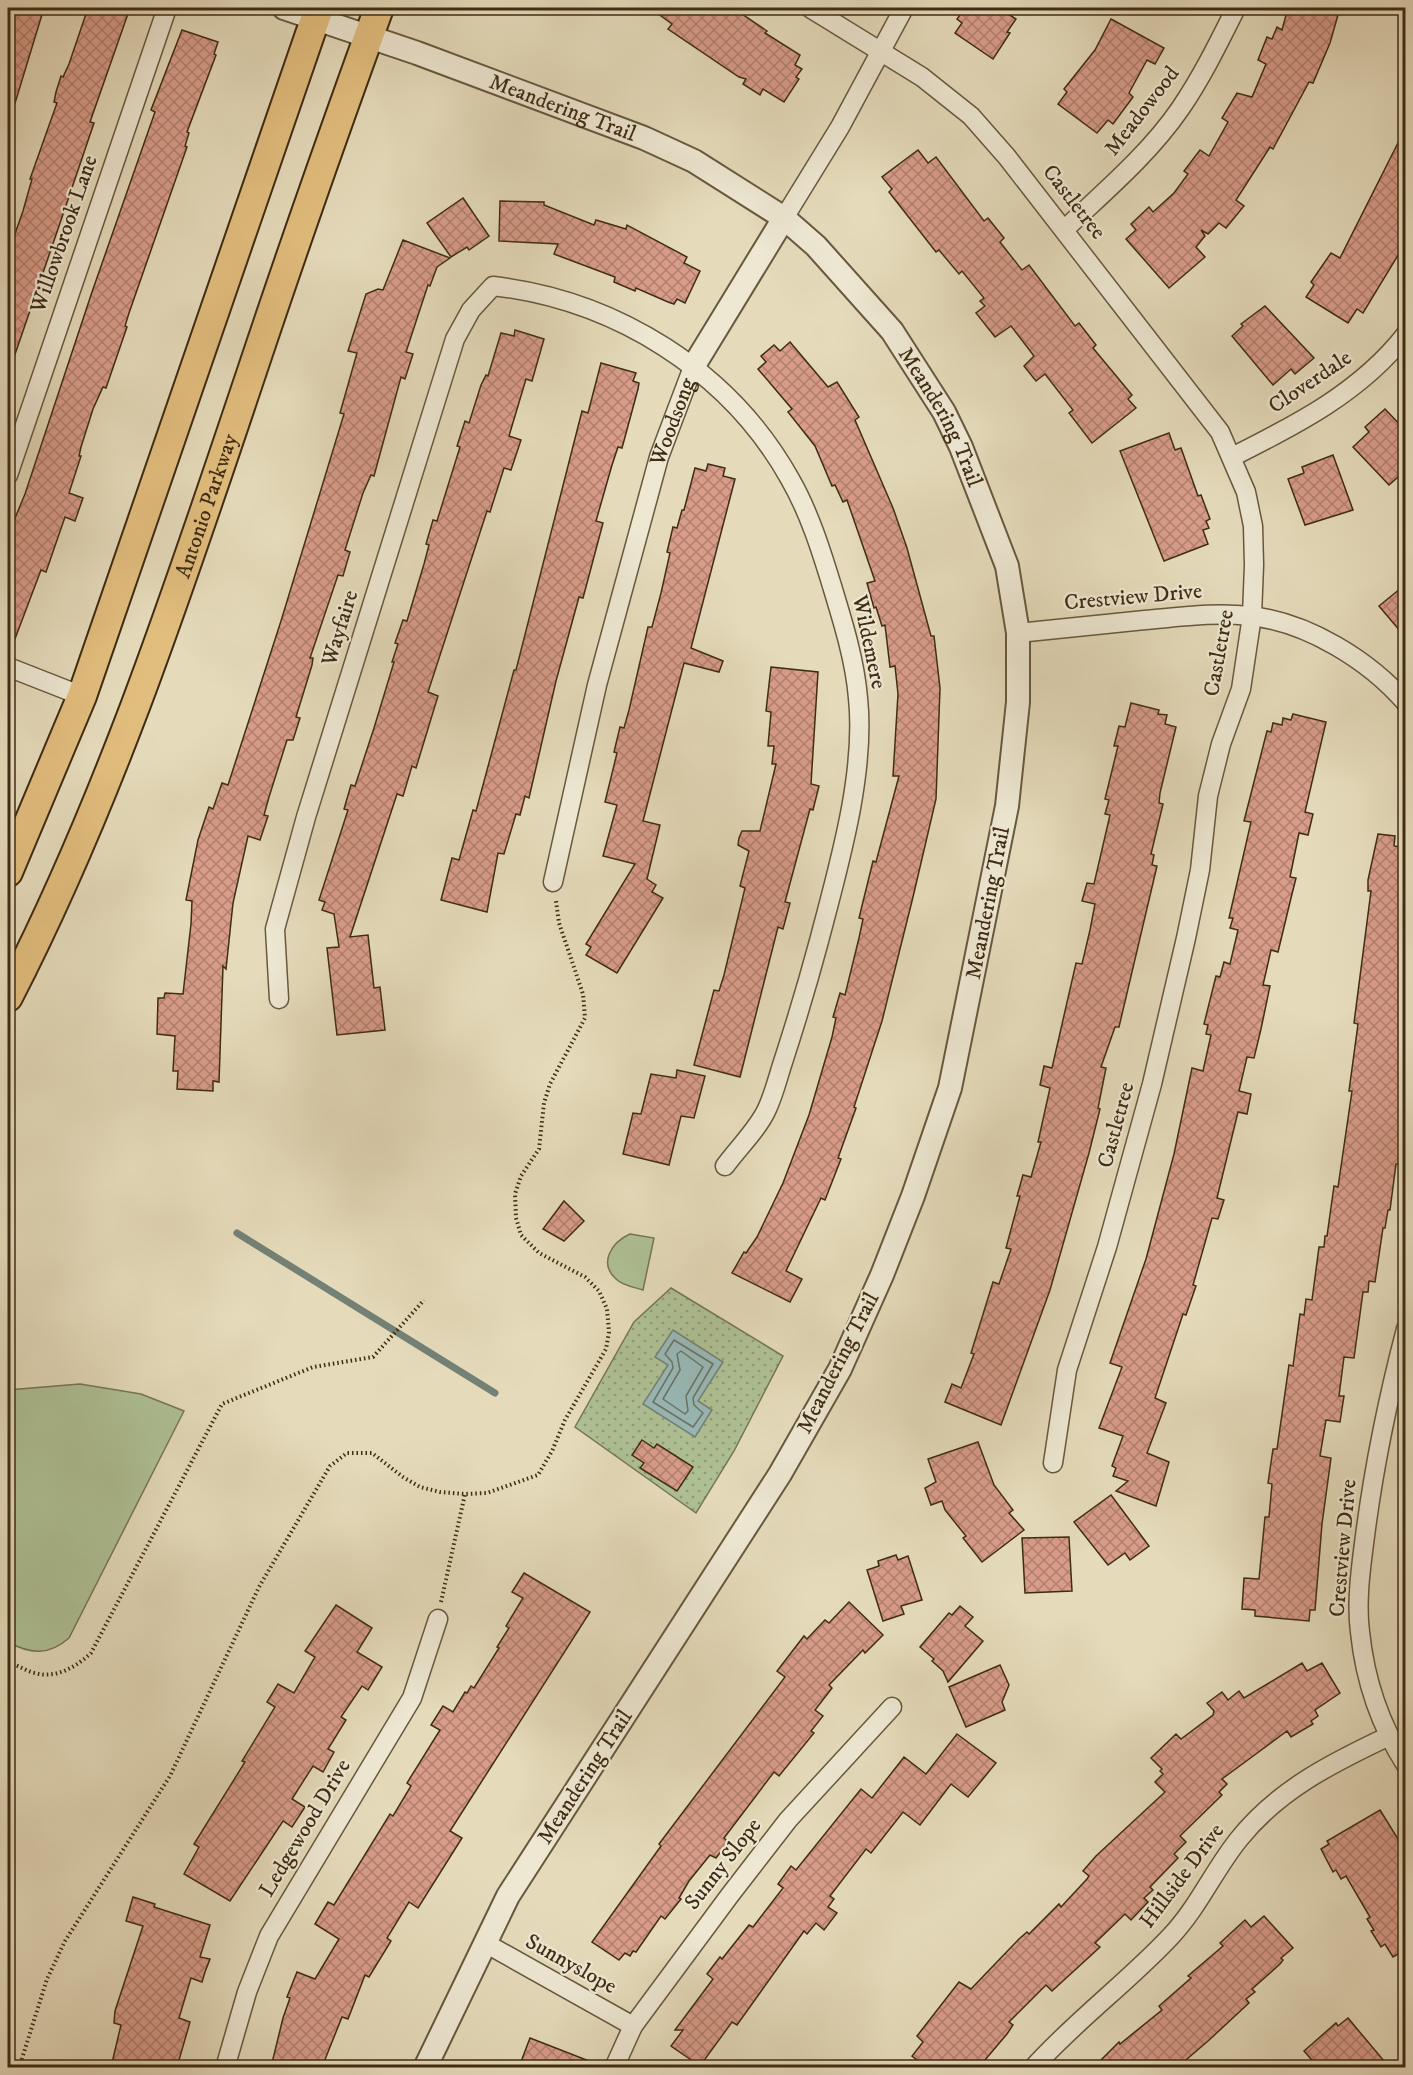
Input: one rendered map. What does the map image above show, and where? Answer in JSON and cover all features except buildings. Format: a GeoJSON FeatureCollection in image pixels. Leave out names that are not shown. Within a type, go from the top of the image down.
{"type":"FeatureCollection","features":[{"type":"Feature","properties":{"kind":"main road","name":"Antonio Parkway"},"geometry":{"type":"LineString","coordinates":[[8,997],[57,891],[121,742],[147,674],[185,571],[297,236],[379,8]]}},
{"type":"Feature","properties":{"kind":"main road"},"geometry":{"type":"LineString","coordinates":[[8,872],[82,696],[317,13]]}},
{"type":"Feature","properties":{"kind":"street","name":"Willowbrook Lane"},"geometry":{"type":"LineString","coordinates":[[8,475],[166,8]]}},
{"type":"Feature","properties":{"kind":"street","name":"Meandering Trail"},"geometry":{"type":"LineString","coordinates":[[284,8],[317,13],[368,37],[644,138],[694,161],[784,218],[816,246],[892,331],[944,412],[961,447],[1007,566],[1018,633],[1018,702],[1007,806],[950,1088],[913,1196],[882,1275],[840,1369],[780,1474],[508,1896],[425,2067]]}},
{"type":"Feature","properties":{"kind":"street","name":"Castletree"},"geometry":{"type":"LineString","coordinates":[[810,8],[922,77],[971,117],[1065,229],[1203,408],[1232,457],[1246,492],[1253,526],[1252,616],[1241,689],[1221,744],[1208,796],[1200,870],[1152,1084],[1107,1247],[1067,1370],[1053,1463]]}},
{"type":"Feature","properties":{"kind":"street","name":"Woodsong"},"geometry":{"type":"LineString","coordinates":[[554,882],[597,685],[659,457],[693,366],[840,127],[904,8]]}},
{"type":"Feature","properties":{"kind":"street","name":"Meadowood"},"geometry":{"type":"LineString","coordinates":[[1065,229],[1136,162],[1179,110],[1215,51],[1236,8]]}},
{"type":"Feature","properties":{"kind":"street","name":"Wildemere"},"geometry":{"type":"LineString","coordinates":[[493,286],[532,291],[599,312],[655,340],[721,389],[747,418],[790,478],[819,544],[843,621],[858,699],[856,776],[834,886],[805,994],[766,1111],[725,1166]]}},
{"type":"Feature","properties":{"kind":"street","name":"Wayfaire"},"geometry":{"type":"LineString","coordinates":[[279,999],[275,929],[306,817],[455,339],[471,310],[493,286]]}},
{"type":"Feature","properties":{"kind":"street","name":"Cloverdale"},"geometry":{"type":"LineString","coordinates":[[1232,457],[1300,423],[1352,388],[1406,334]]}},
{"type":"Feature","properties":{"kind":"street","name":"Crestview Drive"},"geometry":{"type":"LineString","coordinates":[[1018,633],[1212,614],[1252,616],[1290,626],[1346,650],[1388,682],[1406,703]]}},
{"type":"Feature","properties":{"kind":"street"},"geometry":{"type":"LineString","coordinates":[[8,667],[82,696]]}},
{"type":"Feature","properties":{"kind":"street","name":"Crestview Drive"},"geometry":{"type":"LineString","coordinates":[[1406,1329],[1382,1425],[1360,1578],[1360,1631],[1374,1701],[1387,1737],[1406,1765]]}},
{"type":"Feature","properties":{"kind":"street","name":"Ledgewood Drive"},"geometry":{"type":"LineString","coordinates":[[225,2067],[247,1992],[269,1936],[412,1698],[438,1619]]}},
{"type":"Feature","properties":{"kind":"street","name":"Sunny Slope"},"geometry":{"type":"LineString","coordinates":[[614,2067],[633,2026],[670,1972],[788,1820],[892,1707]]}},
{"type":"Feature","properties":{"kind":"street","name":"Hillside Drive"},"geometry":{"type":"LineString","coordinates":[[1033,2067],[1067,2030],[1130,1978],[1173,1934],[1198,1904],[1238,1840],[1266,1808],[1291,1789],[1337,1761],[1387,1737]]}},
{"type":"Feature","properties":{"kind":"street","name":"Sunnyslope"},"geometry":{"type":"LineString","coordinates":[[484,1943],[633,2026]]}},
{"type":"Feature","properties":{"kind":"path"},"geometry":{"type":"LineString","coordinates":[[19,2067],[46,1980],[65,1941],[170,1776],[255,1595],[330,1466],[347,1453],[372,1453],[403,1477],[420,1486],[440,1492],[465,1494],[487,1493],[538,1475],[552,1451],[565,1420],[606,1349],[607,1309],[599,1291],[585,1277],[539,1253],[521,1235],[516,1218],[515,1194],[521,1176],[539,1149],[544,1103],[550,1084],[585,1018],[583,994],[559,923],[554,882]]}},
{"type":"Feature","properties":{"kind":"path"},"geometry":{"type":"LineString","coordinates":[[8,1664],[15,1664],[35,1673],[50,1675],[71,1669],[91,1653],[222,1404],[313,1367],[373,1357],[424,1300]]}},
{"type":"Feature","properties":{"kind":"path"},"geometry":{"type":"LineString","coordinates":[[438,1619],[465,1494]]}},
{"type":"Feature","properties":{"kind":"green space"},"geometry":{"type":"Polygon","coordinates":[[[630,1234],[654,1238],[643,1290],[619,1281],[608,1266],[613,1248],[630,1234]]]}},
{"type":"Feature","properties":{"kind":"green space"},"geometry":{"type":"Polygon","coordinates":[[[671,1288],[783,1356],[734,1451],[696,1513],[575,1427],[634,1322],[671,1288]]]}},
{"type":"Feature","properties":{"kind":"green space"},"geometry":{"type":"Polygon","coordinates":[[[80,1384],[141,1394],[184,1411],[69,1638],[54,1648],[32,1651],[8,1642],[8,1390],[80,1384]]]}},
{"type":"Feature","properties":{"kind":"water"},"geometry":{"type":"Polygon","coordinates":[[[673,1330],[723,1362],[698,1401],[712,1410],[695,1437],[643,1404],[668,1365],[655,1357],[673,1330]]]}},
{"type":"Feature","properties":{"kind":"waterway"},"geometry":{"type":"LineString","coordinates":[[237,1233],[495,1393]]}}]}
